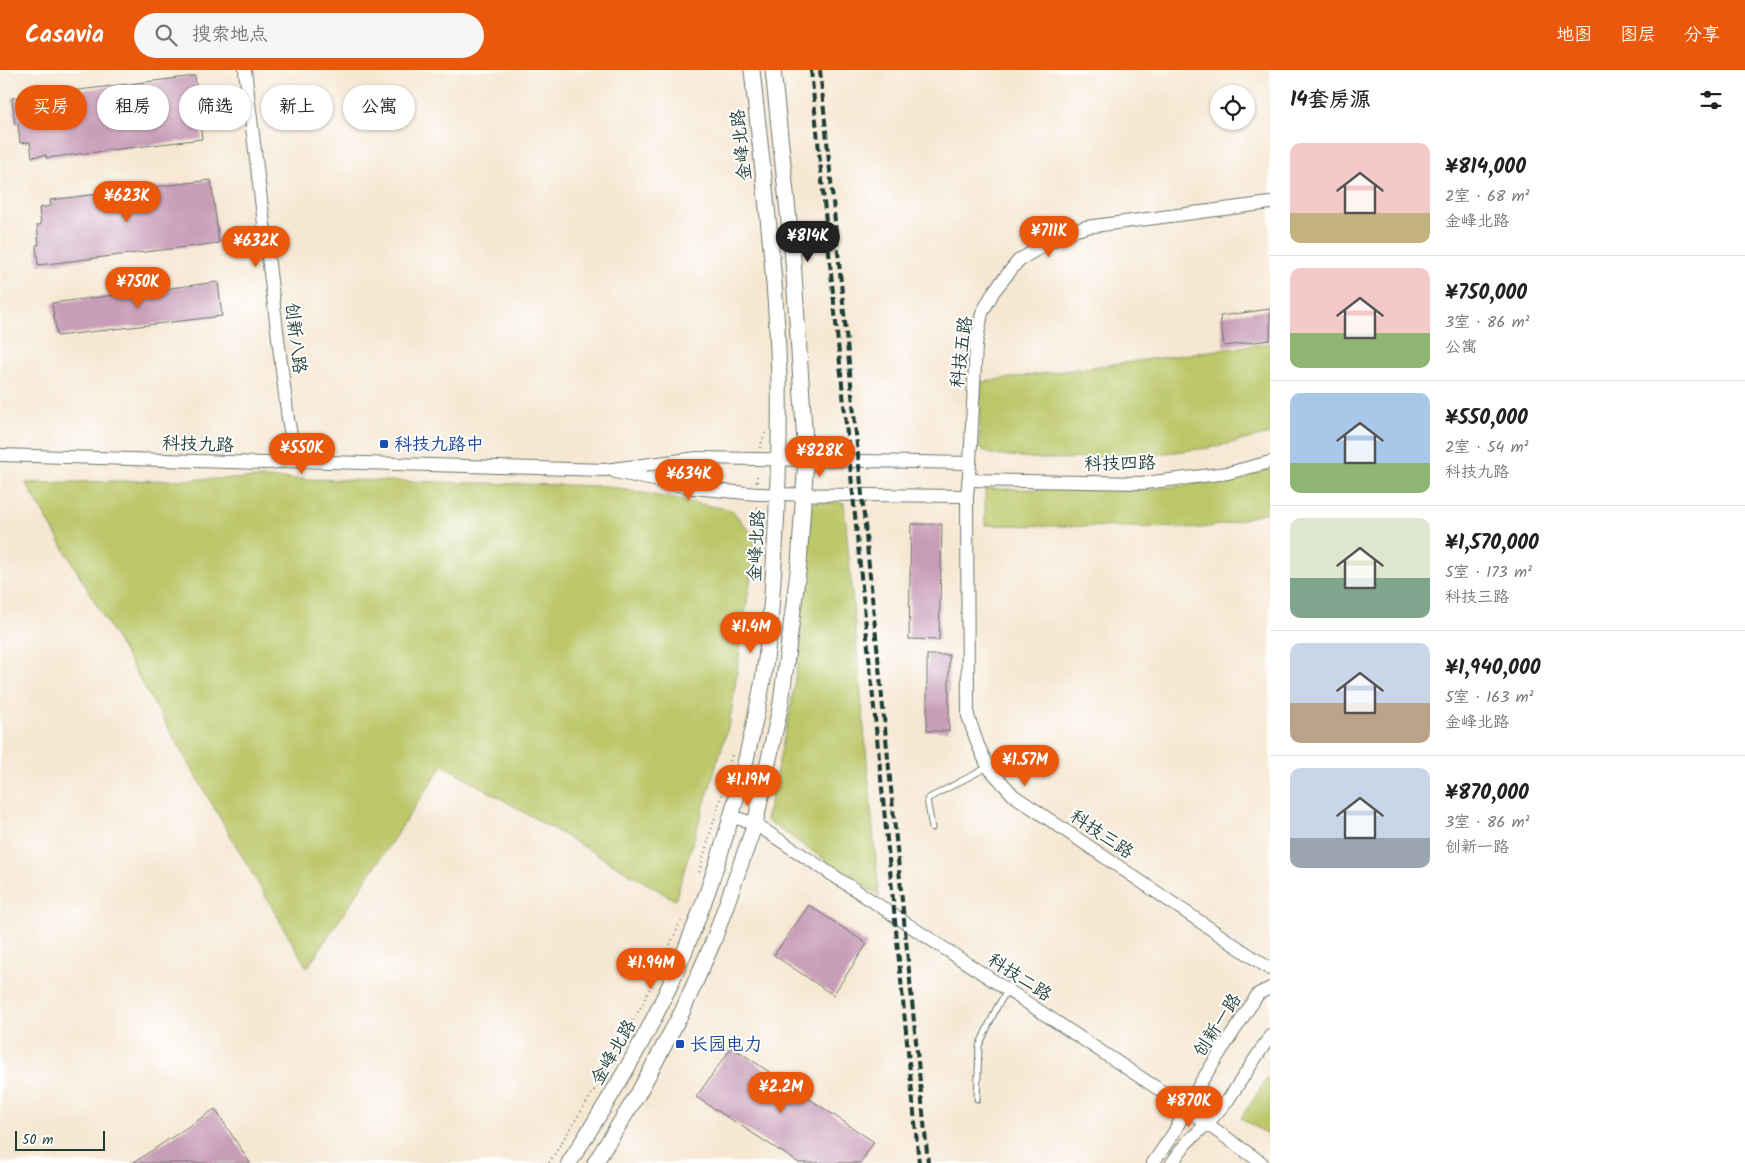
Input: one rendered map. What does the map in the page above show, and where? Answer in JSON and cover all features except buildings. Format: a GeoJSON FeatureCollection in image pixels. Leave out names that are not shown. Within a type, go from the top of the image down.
{"type":"FeatureCollection","features":[{"type":"Feature","properties":{"kind":"main road","name":"金峰北路"},"geometry":{"type":"LineString","coordinates":[[568,1163],[635,1053],[670,983],[702,904],[731,816],[749,746],[762,683],[772,610],[779,459],[779,380],[774,290],[752,70]]}},
{"type":"Feature","properties":{"kind":"main road"},"geometry":{"type":"LineString","coordinates":[[594,1163],[638,1094],[682,1012],[714,942],[755,824],[781,703],[799,564],[806,459],[793,259],[774,70]]}},
{"type":"Feature","properties":{"kind":"street","name":"创新八路"},"geometry":{"type":"LineString","coordinates":[[245,70],[288,418],[296,461]]}},
{"type":"Feature","properties":{"kind":"street","name":"科技五路"},"geometry":{"type":"LineString","coordinates":[[969,480],[976,345],[982,313],[994,291],[1018,260],[1062,235],[1086,227],[1270,203]]}},
{"type":"Feature","properties":{"kind":"street","name":"科技九路"},"geometry":{"type":"LineString","coordinates":[[0,455],[605,470],[697,458],[779,459]]}},
{"type":"Feature","properties":{"kind":"street"},"geometry":{"type":"LineString","coordinates":[[779,459],[970,463]]}},
{"type":"Feature","properties":{"kind":"street","name":"科技四路"},"geometry":{"type":"LineString","coordinates":[[969,480],[1144,483],[1228,473],[1270,462]]}},
{"type":"Feature","properties":{"kind":"street","name":"科技九路"},"geometry":{"type":"LineString","coordinates":[[605,470],[693,488],[756,494],[777,493]]}},
{"type":"Feature","properties":{"kind":"street","name":"科技三路"},"geometry":{"type":"LineString","coordinates":[[969,480],[967,496],[968,716],[988,767],[1013,795],[1270,969]]}},
{"type":"Feature","properties":{"kind":"street"},"geometry":{"type":"LineString","coordinates":[[777,493],[804,495],[967,496]]}},
{"type":"Feature","properties":{"kind":"street","name":"科技二路"},"geometry":{"type":"LineString","coordinates":[[731,816],[755,824],[1172,1098],[1262,1163]]}},
{"type":"Feature","properties":{"kind":"street","name":"创新一路"},"geometry":{"type":"LineString","coordinates":[[1153,1163],[1173,1134],[1201,1082],[1258,994],[1270,988]]}},
{"type":"Feature","properties":{"kind":"street"},"geometry":{"type":"LineString","coordinates":[[1172,1163],[1186,1143],[1207,1124],[1228,1100],[1270,1036]]}},
{"type":"Feature","properties":{"kind":"lane"},"geometry":{"type":"LineString","coordinates":[[932,828],[927,799],[988,767]]}},
{"type":"Feature","properties":{"kind":"lane"},"geometry":{"type":"LineString","coordinates":[[977,1099],[979,1046],[997,1007],[1008,990]]}},
{"type":"Feature","properties":{"kind":"path"},"geometry":{"type":"LineString","coordinates":[[766,427],[757,458],[756,494],[756,507],[766,524]]}},
{"type":"Feature","properties":{"kind":"path"},"geometry":{"type":"LineString","coordinates":[[728,772],[732,754]]}},
{"type":"Feature","properties":{"kind":"path"},"geometry":{"type":"LineString","coordinates":[[698,875],[723,790]]}},
{"type":"Feature","properties":{"kind":"path"},"geometry":{"type":"LineString","coordinates":[[549,1163],[604,1074],[643,1003],[682,920]]}},
{"type":"Feature","properties":{"kind":"green space"},"geometry":{"type":"Polygon","coordinates":[[[1270,343],[1270,434],[1209,448],[1125,458],[1041,459],[990,454],[979,447],[981,382],[1270,343]]]}},
{"type":"Feature","properties":{"kind":"green space"},"geometry":{"type":"Polygon","coordinates":[[[1270,469],[1270,511],[1231,523],[1202,528],[985,525],[985,489],[1145,490],[1228,480],[1270,469]]]}},
{"type":"Feature","properties":{"kind":"green space"},"geometry":{"type":"Polygon","coordinates":[[[261,478],[606,486],[732,510],[756,539],[730,721],[675,900],[443,765],[307,968],[26,483],[261,478]]]}},
{"type":"Feature","properties":{"kind":"green space"},"geometry":{"type":"Polygon","coordinates":[[[809,502],[844,503],[879,896],[766,820],[791,706],[800,644],[809,502]]]}},
{"type":"Feature","properties":{"kind":"green space"},"geometry":{"type":"Polygon","coordinates":[[[1270,1074],[1270,1136],[1241,1118],[1270,1074]]]}},
{"type":"Feature","properties":{"kind":"railway"},"geometry":{"type":"LineString","coordinates":[[811,70],[919,1163]]}},
{"type":"Feature","properties":{"kind":"railway"},"geometry":{"type":"LineString","coordinates":[[820,70],[928,1163]]}},
{"type":"Feature","properties":{"kind":"place","name":"科技九路中"},"geometry":{"type":"Point","coordinates":[384,444]}},
{"type":"Feature","properties":{"kind":"place","name":"长园电力"},"geometry":{"type":"Point","coordinates":[680,1044]}}]}
